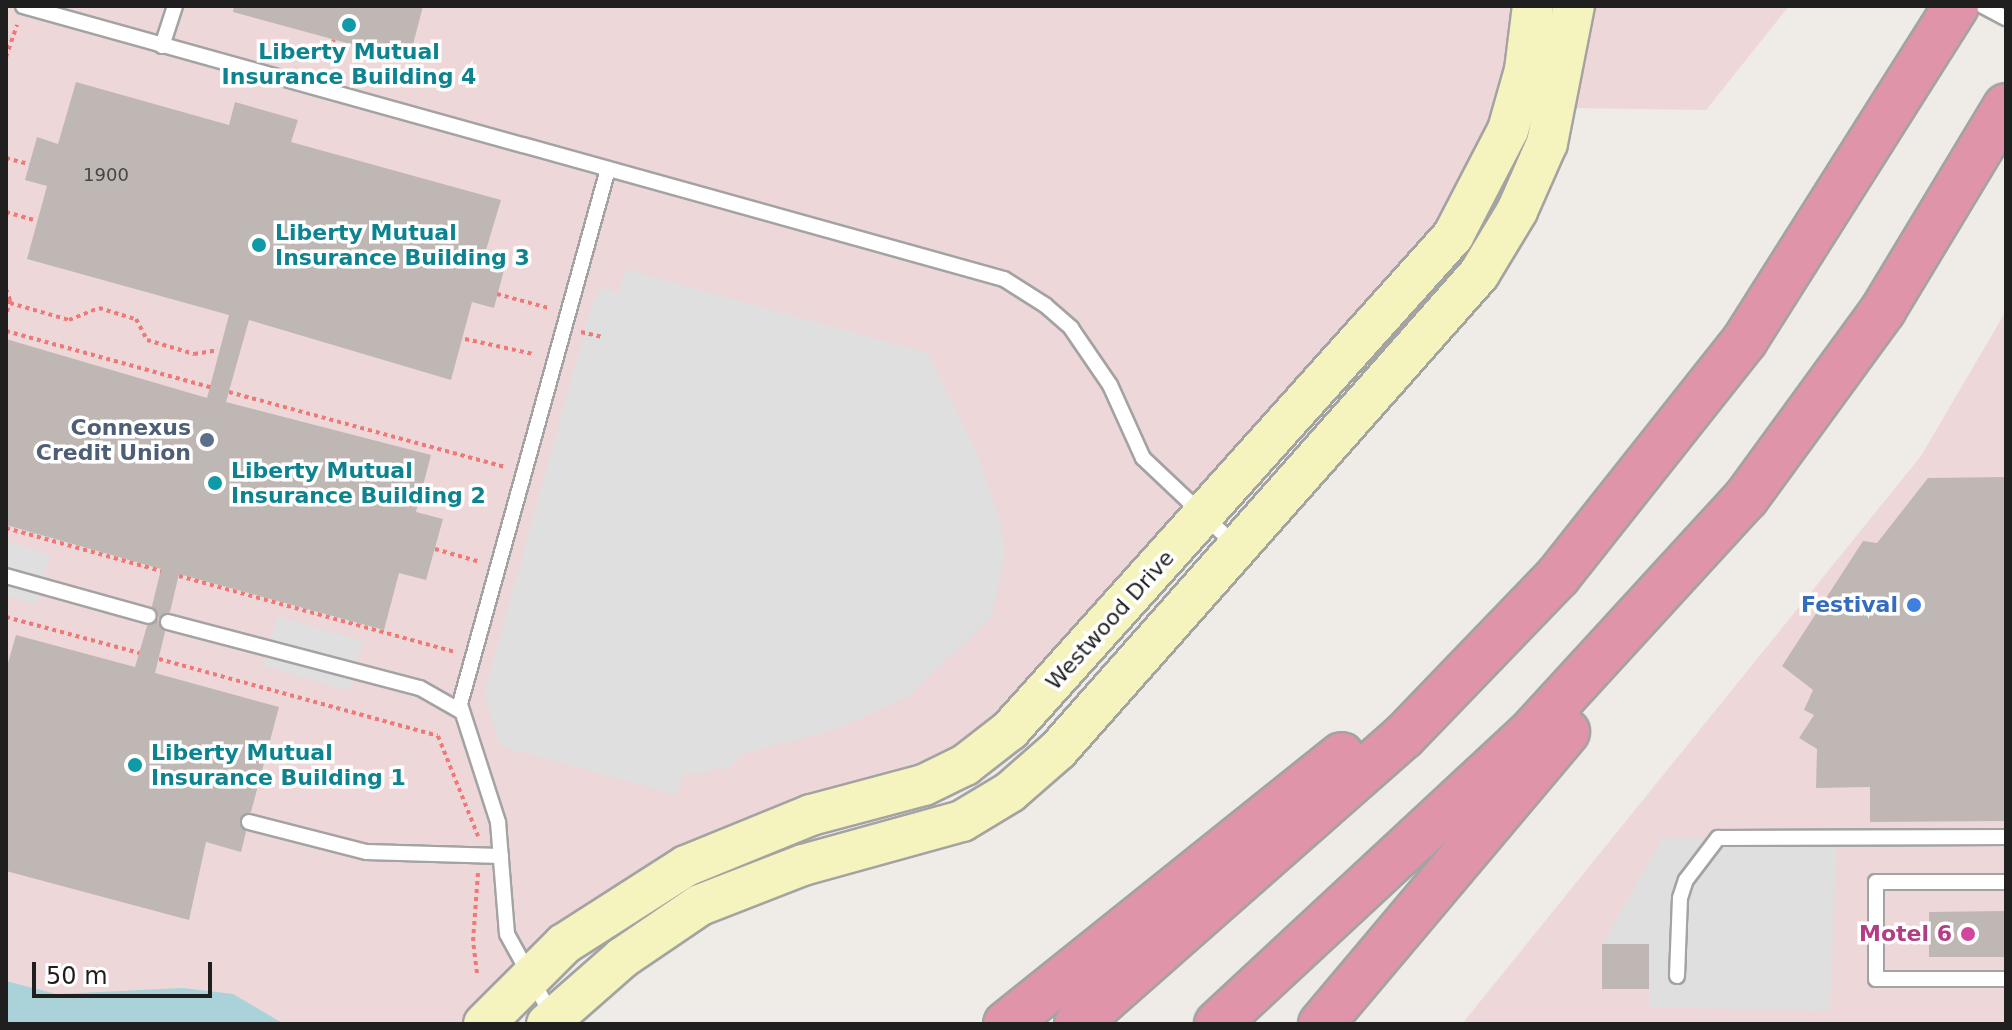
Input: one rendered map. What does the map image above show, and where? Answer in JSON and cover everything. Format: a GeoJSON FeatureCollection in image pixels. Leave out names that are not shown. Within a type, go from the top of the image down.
{"type":"FeatureCollection","features":[{"type":"Feature","properties":{"kind":"highway"},"geometry":{"type":"LineString","coordinates":[[1892,111],[1935,6]]}},
{"type":"Feature","properties":{"kind":"highway"},"geometry":{"type":"LineString","coordinates":[[1077,1024],[1435,706],[1542,594],[1745,340],[1956,6]]}},
{"type":"Feature","properties":{"kind":"highway"},"geometry":{"type":"LineString","coordinates":[[1321,1024],[1700,576],[1746,498],[1891,297],[2006,106]]}},
{"type":"Feature","properties":{"kind":"highway"},"geometry":{"type":"LineString","coordinates":[[1006,1024],[1418,692],[1633,483]]}},
{"type":"Feature","properties":{"kind":"highway"},"geometry":{"type":"LineString","coordinates":[[1217,1024],[1535,728],[1746,498]]}},
{"type":"Feature","properties":{"kind":"street","name":"Westwood Drive"},"geometry":{"type":"LineString","coordinates":[[484,1024],[529,977],[619,904],[708,854],[811,815],[924,785],[990,748],[1444,249],[1473,205],[1516,106],[1533,6]]}},
{"type":"Feature","properties":{"kind":"street"},"geometry":{"type":"LineString","coordinates":[[550,1021],[651,936],[723,893],[803,865],[942,829],[1010,792],[1058,750],[1427,337],[1490,257],[1547,143],[1574,6]]}},
{"type":"Feature","properties":{"kind":"lane"},"geometry":{"type":"LineString","coordinates":[[23,6],[977,268],[1025,290],[1090,351],[1143,458],[1239,549]]}},
{"type":"Feature","properties":{"kind":"lane"},"geometry":{"type":"LineString","coordinates":[[162,46],[175,6]]}},
{"type":"Feature","properties":{"kind":"lane"},"geometry":{"type":"LineString","coordinates":[[1983,6],[2006,18]]}},
{"type":"Feature","properties":{"kind":"lane"},"geometry":{"type":"LineString","coordinates":[[550,1021],[504,922],[501,856],[491,792],[462,712],[465,676],[608,169]]}},
{"type":"Feature","properties":{"kind":"lane"},"geometry":{"type":"LineString","coordinates":[[6,576],[149,616]]}},
{"type":"Feature","properties":{"kind":"lane"},"geometry":{"type":"LineString","coordinates":[[168,622],[420,688],[462,712]]}},
{"type":"Feature","properties":{"kind":"lane"},"geometry":{"type":"LineString","coordinates":[[249,822],[376,854],[501,856]]}},
{"type":"Feature","properties":{"kind":"lane"},"geometry":{"type":"LineString","coordinates":[[1677,976],[1680,898],[1686,880],[1718,838],[2006,837]]}},
{"type":"Feature","properties":{"kind":"lane"},"geometry":{"type":"LineString","coordinates":[[2006,882],[1876,882],[1876,979],[2006,979]]}},
{"type":"Feature","properties":{"kind":"path"},"geometry":{"type":"LineString","coordinates":[[6,57],[19,24]]}},
{"type":"Feature","properties":{"kind":"path"},"geometry":{"type":"LineString","coordinates":[[330,49],[334,40]]}},
{"type":"Feature","properties":{"kind":"path"},"geometry":{"type":"LineString","coordinates":[[6,158],[29,164]]}},
{"type":"Feature","properties":{"kind":"path"},"geometry":{"type":"LineString","coordinates":[[6,212],[34,220]]}},
{"type":"Feature","properties":{"kind":"path"},"geometry":{"type":"LineString","coordinates":[[6,289],[10,303],[6,316]]}},
{"type":"Feature","properties":{"kind":"path"},"geometry":{"type":"LineString","coordinates":[[497,294],[551,310]]}},
{"type":"Feature","properties":{"kind":"path"},"geometry":{"type":"LineString","coordinates":[[547,319],[554,294]]}},
{"type":"Feature","properties":{"kind":"path"},"geometry":{"type":"LineString","coordinates":[[10,303],[69,320],[99,308],[136,319],[147,340],[194,354],[218,350]]}},
{"type":"Feature","properties":{"kind":"path"},"geometry":{"type":"LineString","coordinates":[[6,331],[210,387]]}},
{"type":"Feature","properties":{"kind":"path"},"geometry":{"type":"LineString","coordinates":[[585,333],[602,337]]}},
{"type":"Feature","properties":{"kind":"path"},"geometry":{"type":"LineString","coordinates":[[465,339],[533,355],[539,346]]}},
{"type":"Feature","properties":{"kind":"path"},"geometry":{"type":"LineString","coordinates":[[229,392],[505,467]]}},
{"type":"Feature","properties":{"kind":"path"},"geometry":{"type":"LineString","coordinates":[[6,528],[161,571]]}},
{"type":"Feature","properties":{"kind":"path"},"geometry":{"type":"LineString","coordinates":[[435,549],[482,562]]}},
{"type":"Feature","properties":{"kind":"path"},"geometry":{"type":"LineString","coordinates":[[179,576],[454,652]]}},
{"type":"Feature","properties":{"kind":"path"},"geometry":{"type":"LineString","coordinates":[[6,617],[139,653]]}},
{"type":"Feature","properties":{"kind":"path"},"geometry":{"type":"LineString","coordinates":[[159,659],[438,736]]}},
{"type":"Feature","properties":{"kind":"path"},"geometry":{"type":"LineString","coordinates":[[438,736],[442,730]]}},
{"type":"Feature","properties":{"kind":"path"},"geometry":{"type":"LineString","coordinates":[[438,736],[479,838]]}},
{"type":"Feature","properties":{"kind":"path"},"geometry":{"type":"LineString","coordinates":[[477,973],[473,941],[478,873]]}},
{"type":"Feature","properties":{"kind":"shaded area"},"geometry":{"type":"Polygon","coordinates":[[[6,6],[1520,6],[1512,68],[1460,199],[1360,319],[1321,349],[1283,392],[1152,556],[962,751],[838,793],[466,1024],[6,1024],[6,6]]]}},
{"type":"Feature","properties":{"kind":"shaded area"},"geometry":{"type":"Polygon","coordinates":[[[1584,6],[1789,6],[1706,110],[1569,108],[1584,6]]]}},
{"type":"Feature","properties":{"kind":"shaded area"},"geometry":{"type":"Polygon","coordinates":[[[625,269],[928,353],[978,456],[1000,520],[1005,553],[992,616],[911,695],[835,730],[744,753],[728,768],[683,775],[677,795],[500,746],[484,694],[592,304],[600,288],[619,292],[625,269]]]}},
{"type":"Feature","properties":{"kind":"shaded area"},"geometry":{"type":"Polygon","coordinates":[[[2006,311],[2006,1024],[1462,1024],[1921,456],[2006,311]]]}},
{"type":"Feature","properties":{"kind":"shaded area"},"geometry":{"type":"Polygon","coordinates":[[[6,541],[50,554],[36,604],[6,596],[6,541]]]}},
{"type":"Feature","properties":{"kind":"shaded area"},"geometry":{"type":"Polygon","coordinates":[[[277,616],[363,641],[349,691],[263,666],[277,616]]]}},
{"type":"Feature","properties":{"kind":"shaded area"},"geometry":{"type":"Polygon","coordinates":[[[1662,838],[1837,838],[1830,1011],[1649,1007],[1649,944],[1602,944],[1662,838]]]}},
{"type":"Feature","properties":{"kind":"water"},"geometry":{"type":"Polygon","coordinates":[[[6,981],[56,994],[183,988],[233,994],[284,1024],[6,1024],[6,981]]]}},
{"type":"Feature","properties":{"kind":"building","name":"Liberty Mutual Insurance Building 4"},"geometry":{"type":"Polygon","coordinates":[[[234,6],[423,6],[409,60],[233,12],[234,6]]]}},
{"type":"Feature","properties":{"kind":"building"},"geometry":{"type":"Polygon","coordinates":[[[76,82],[229,125],[235,102],[298,120],[291,142],[501,200],[483,260],[505,266],[494,308],[472,302],[451,380],[249,320],[226,402],[431,455],[416,512],[443,519],[426,580],[399,573],[384,630],[179,574],[170,612],[158,620],[165,632],[155,673],[279,707],[251,812],[240,819],[246,832],[241,852],[206,842],[189,920],[6,871],[6,670],[16,635],[135,667],[147,626],[159,618],[152,606],[161,569],[6,525],[6,339],[207,398],[229,315],[27,259],[47,186],[25,180],[37,137],[58,144],[76,82]]]}},
{"type":"Feature","properties":{"kind":"building","name":"Festival"},"geometry":{"type":"Polygon","coordinates":[[[2006,477],[2006,821],[1870,822],[1870,787],[1816,788],[1817,749],[1799,738],[1814,715],[1804,710],[1813,690],[1782,666],[1863,541],[1877,543],[1928,478],[2006,477]]]}},
{"type":"Feature","properties":{"kind":"building","name":"Motel 6"},"geometry":{"type":"Polygon","coordinates":[[[2006,911],[2006,957],[1929,957],[1929,912],[2006,911]]]}},
{"type":"Feature","properties":{"kind":"building"},"geometry":{"type":"Polygon","coordinates":[[[1602,944],[1649,944],[1649,989],[1602,989],[1602,944]]]}},
{"type":"Feature","properties":{"kind":"place","name":"Liberty Mutual Insurance Building 4"},"geometry":{"type":"Point","coordinates":[349,25]}},
{"type":"Feature","properties":{"kind":"place","name":"Liberty Mutual Insurance Building 3"},"geometry":{"type":"Point","coordinates":[259,245]}},
{"type":"Feature","properties":{"kind":"place","name":"Connexus Credit Union"},"geometry":{"type":"Point","coordinates":[207,440]}},
{"type":"Feature","properties":{"kind":"place","name":"Liberty Mutual Insurance Building 2"},"geometry":{"type":"Point","coordinates":[215,483]}},
{"type":"Feature","properties":{"kind":"place","name":"Festival"},"geometry":{"type":"Point","coordinates":[1914,605]}},
{"type":"Feature","properties":{"kind":"place","name":"Liberty Mutual Insurance Building 1"},"geometry":{"type":"Point","coordinates":[135,765]}},
{"type":"Feature","properties":{"kind":"place","name":"Motel 6"},"geometry":{"type":"Point","coordinates":[1968,934]}}]}
